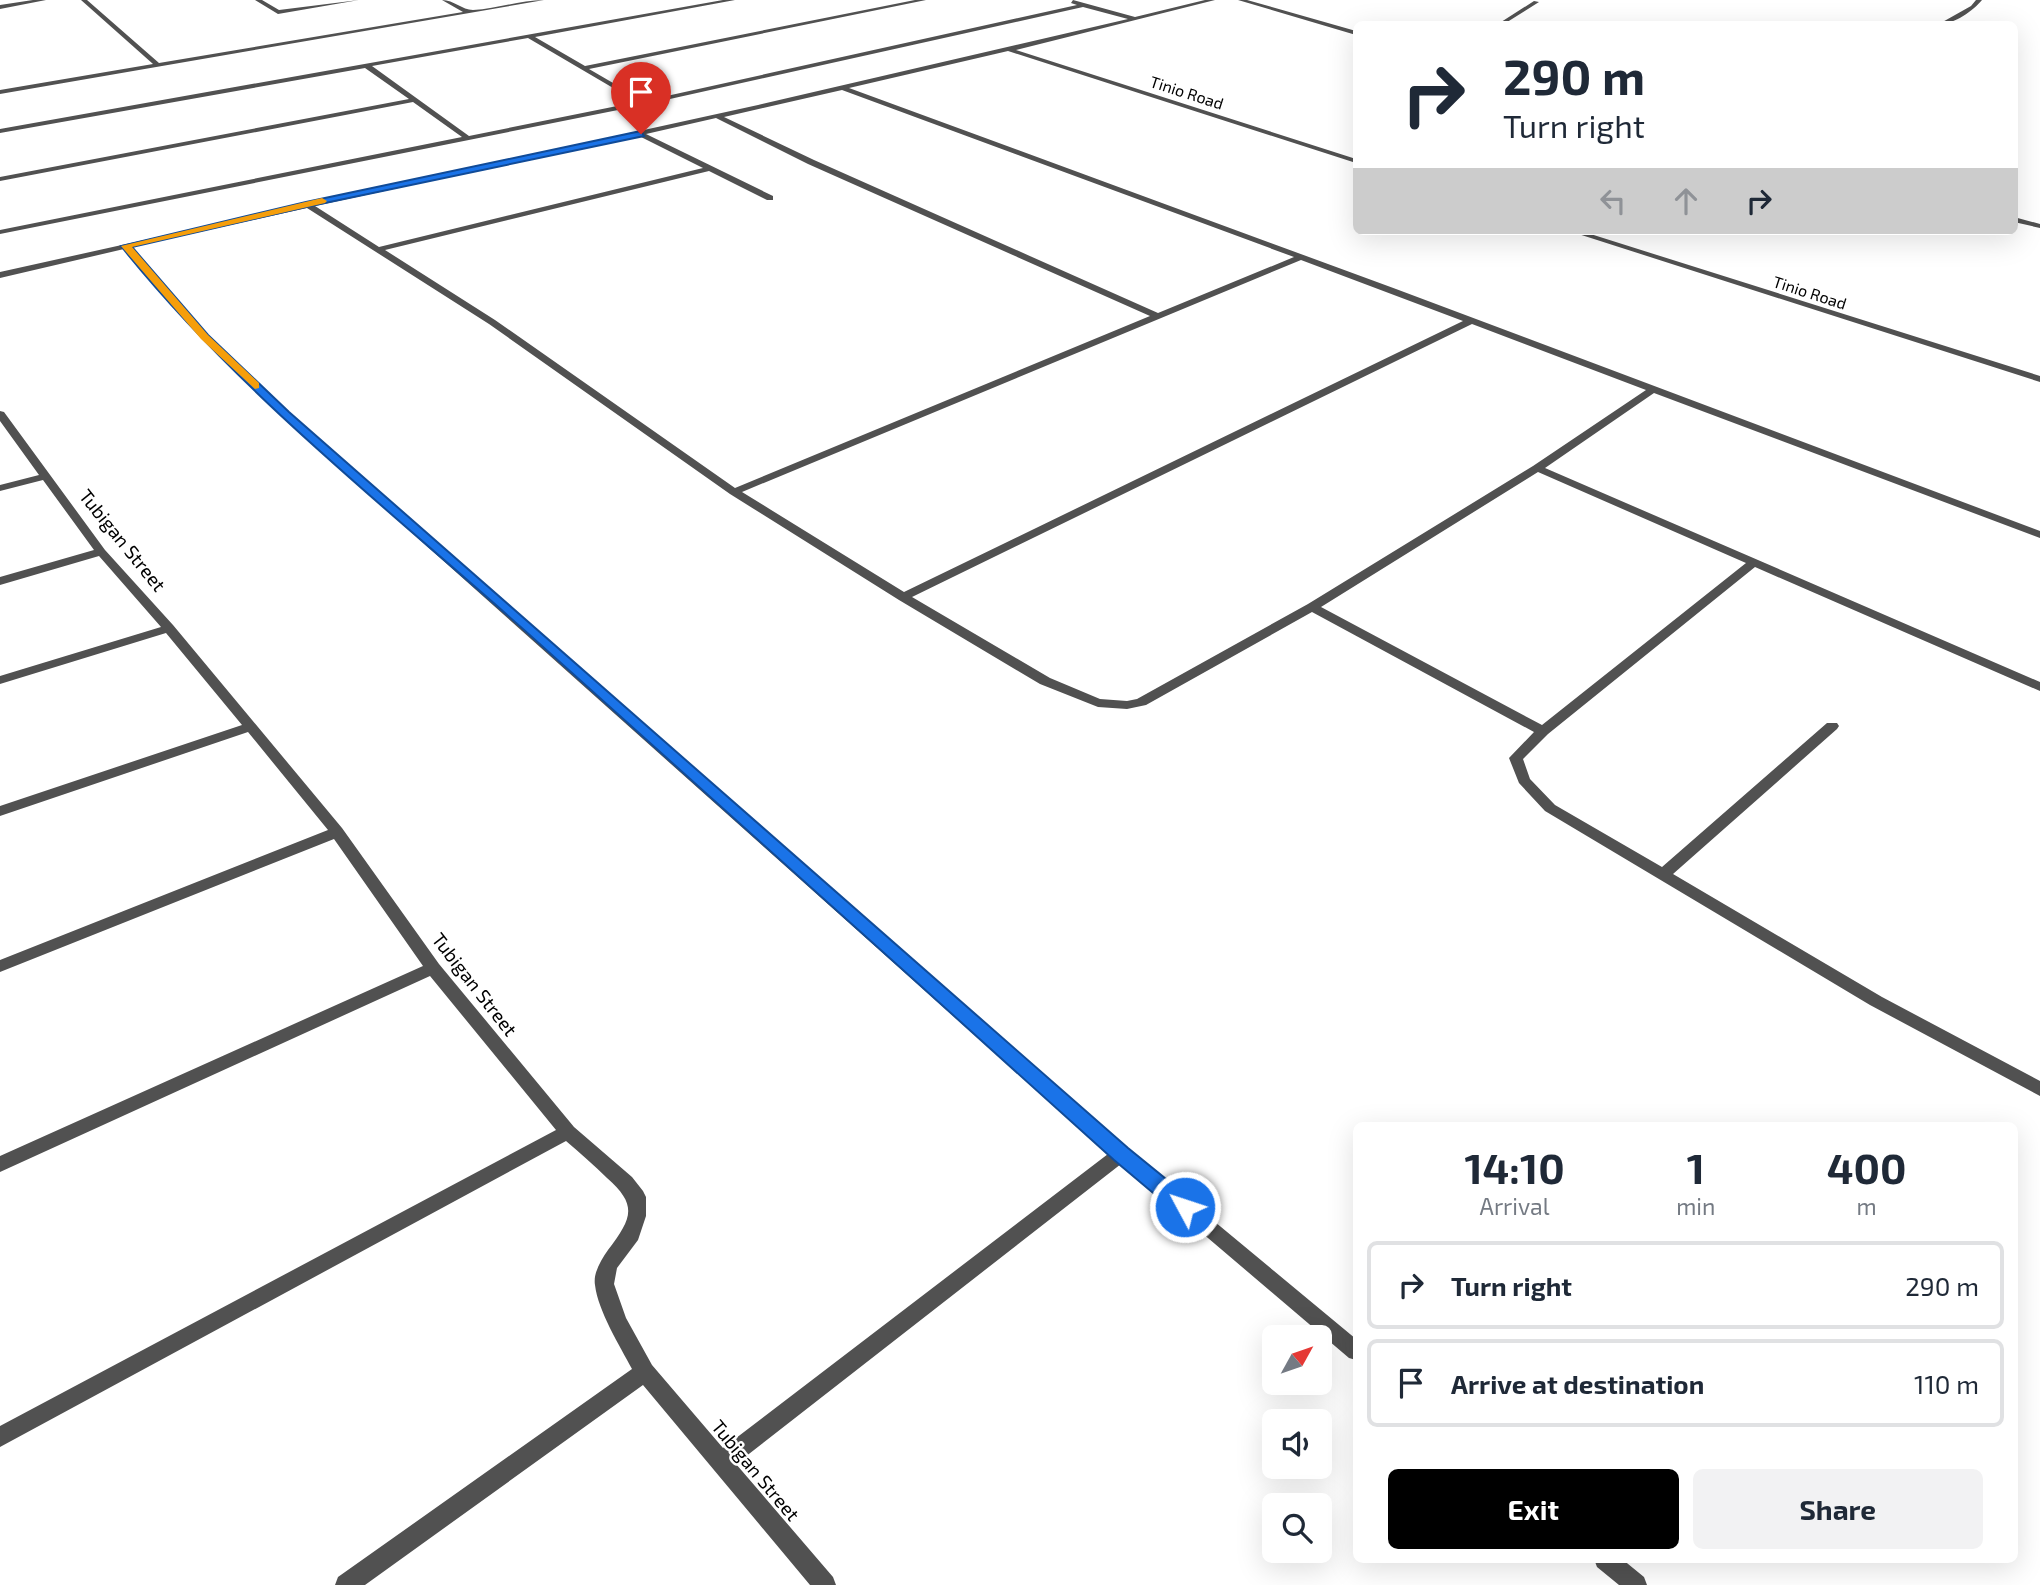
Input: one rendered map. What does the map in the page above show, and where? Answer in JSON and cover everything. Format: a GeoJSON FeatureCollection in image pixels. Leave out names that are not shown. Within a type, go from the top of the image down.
{"type":"FeatureCollection","features":[{"type":"Feature","properties":{"kind":"street"},"geometry":{"type":"LineString","coordinates":[[0,7],[43,0]]}},
{"type":"Feature","properties":{"kind":"street"},"geometry":{"type":"LineString","coordinates":[[84,0],[158,65]]}},
{"type":"Feature","properties":{"kind":"street"},"geometry":{"type":"LineString","coordinates":[[258,0],[278,12],[356,0]]}},
{"type":"Feature","properties":{"kind":"street"},"geometry":{"type":"LineString","coordinates":[[445,0],[468,12]]}},
{"type":"Feature","properties":{"kind":"street"},"geometry":{"type":"LineString","coordinates":[[0,92],[541,0]]}},
{"type":"Feature","properties":{"kind":"street"},"geometry":{"type":"LineString","coordinates":[[0,131],[732,0]]}},
{"type":"Feature","properties":{"kind":"street"},"geometry":{"type":"LineString","coordinates":[[586,68],[923,0]]}},
{"type":"Feature","properties":{"kind":"street"},"geometry":{"type":"LineString","coordinates":[[1065,0],[1136,19]]}},
{"type":"Feature","properties":{"kind":"street"},"geometry":{"type":"LineString","coordinates":[[0,275],[306,204],[641,134],[1212,0]]}},
{"type":"Feature","properties":{"kind":"street"},"geometry":{"type":"LineString","coordinates":[[1241,0],[1353,32]]}},
{"type":"Feature","properties":{"kind":"street"},"geometry":{"type":"LineString","coordinates":[[1947,21],[1973,7],[1979,0]]}},
{"type":"Feature","properties":{"kind":"street"},"geometry":{"type":"LineString","coordinates":[[1506,21],[1536,2]]}},
{"type":"Feature","properties":{"kind":"street"},"geometry":{"type":"LineString","coordinates":[[0,232],[643,103],[1083,5]]}},
{"type":"Feature","properties":{"kind":"street"},"geometry":{"type":"LineString","coordinates":[[530,37],[643,103]]}},
{"type":"Feature","properties":{"kind":"street","name":"Tinio Road"},"geometry":{"type":"LineString","coordinates":[[1009,49],[1353,160]]}},
{"type":"Feature","properties":{"kind":"street"},"geometry":{"type":"LineString","coordinates":[[366,65],[469,139]]}},
{"type":"Feature","properties":{"kind":"street"},"geometry":{"type":"LineString","coordinates":[[842,88],[2040,536]]}},
{"type":"Feature","properties":{"kind":"street"},"geometry":{"type":"LineString","coordinates":[[0,179],[413,100]]}},
{"type":"Feature","properties":{"kind":"street"},"geometry":{"type":"LineString","coordinates":[[717,116],[811,162],[1157,316]]}},
{"type":"Feature","properties":{"kind":"street"},"geometry":{"type":"LineString","coordinates":[[641,134],[770,198]]}},
{"type":"Feature","properties":{"kind":"street"},"geometry":{"type":"LineString","coordinates":[[376,250],[710,169]]}},
{"type":"Feature","properties":{"kind":"street"},"geometry":{"type":"LineString","coordinates":[[306,204],[492,322],[734,492],[1045,681],[1098,703],[1111,705],[1141,702],[1312,607],[1537,468],[1652,390]]}},
{"type":"Feature","properties":{"kind":"street"},"geometry":{"type":"LineString","coordinates":[[2018,220],[2040,226]]}},
{"type":"Feature","properties":{"kind":"street","name":"Tinio Road"},"geometry":{"type":"LineString","coordinates":[[1586,235],[2040,379]]}},
{"type":"Feature","properties":{"kind":"street"},"geometry":{"type":"LineString","coordinates":[[126,246],[205,337],[285,414],[528,626],[1121,1154],[1353,1347]]}},
{"type":"Feature","properties":{"kind":"street"},"geometry":{"type":"LineString","coordinates":[[734,492],[1299,258]]}},
{"type":"Feature","properties":{"kind":"street"},"geometry":{"type":"LineString","coordinates":[[903,597],[1470,321]]}},
{"type":"Feature","properties":{"kind":"street","name":"Tubigan Street"},"geometry":{"type":"LineString","coordinates":[[0,414],[102,552],[169,628],[337,832],[433,968],[568,1132],[626,1183],[636,1197],[638,1216],[631,1234],[608,1265],[604,1284],[617,1322],[645,1372],[825,1585]]}},
{"type":"Feature","properties":{"kind":"street"},"geometry":{"type":"LineString","coordinates":[[1537,468],[2040,687]]}},
{"type":"Feature","properties":{"kind":"street"},"geometry":{"type":"LineString","coordinates":[[0,488],[46,476]]}},
{"type":"Feature","properties":{"kind":"street"},"geometry":{"type":"LineString","coordinates":[[0,581],[102,552]]}},
{"type":"Feature","properties":{"kind":"street"},"geometry":{"type":"LineString","coordinates":[[1752,563],[1543,731],[1516,758],[1519,775],[1528,788],[1550,808],[1876,1001],[2040,1088]]}},
{"type":"Feature","properties":{"kind":"street"},"geometry":{"type":"LineString","coordinates":[[1312,607],[1543,731]]}},
{"type":"Feature","properties":{"kind":"street"},"geometry":{"type":"LineString","coordinates":[[0,680],[169,628]]}},
{"type":"Feature","properties":{"kind":"street"},"geometry":{"type":"LineString","coordinates":[[1662,874],[1832,726]]}},
{"type":"Feature","properties":{"kind":"street"},"geometry":{"type":"LineString","coordinates":[[0,811],[250,727]]}},
{"type":"Feature","properties":{"kind":"street"},"geometry":{"type":"LineString","coordinates":[[0,966],[337,832]]}},
{"type":"Feature","properties":{"kind":"street"},"geometry":{"type":"LineString","coordinates":[[0,1164],[433,968]]}},
{"type":"Feature","properties":{"kind":"street"},"geometry":{"type":"LineString","coordinates":[[0,1437],[568,1132]]}},
{"type":"Feature","properties":{"kind":"street"},"geometry":{"type":"LineString","coordinates":[[722,1462],[1121,1154]]}},
{"type":"Feature","properties":{"kind":"street"},"geometry":{"type":"LineString","coordinates":[[346,1585],[645,1372]]}},
{"type":"Feature","properties":{"kind":"street"},"geometry":{"type":"LineString","coordinates":[[1610,1563],[1636,1585]]}},
{"type":"Feature","properties":{"kind":"slow traffic"},"geometry":{"type":"LineString","coordinates":[[255,386],[205,337],[126,246],[322,201]]}},
{"type":"Feature","properties":{"kind":"route"},"geometry":{"type":"LineString","coordinates":[[641,134],[306,204],[126,246],[205,337],[285,414],[528,626],[1121,1154],[1185,1207]]}}]}
